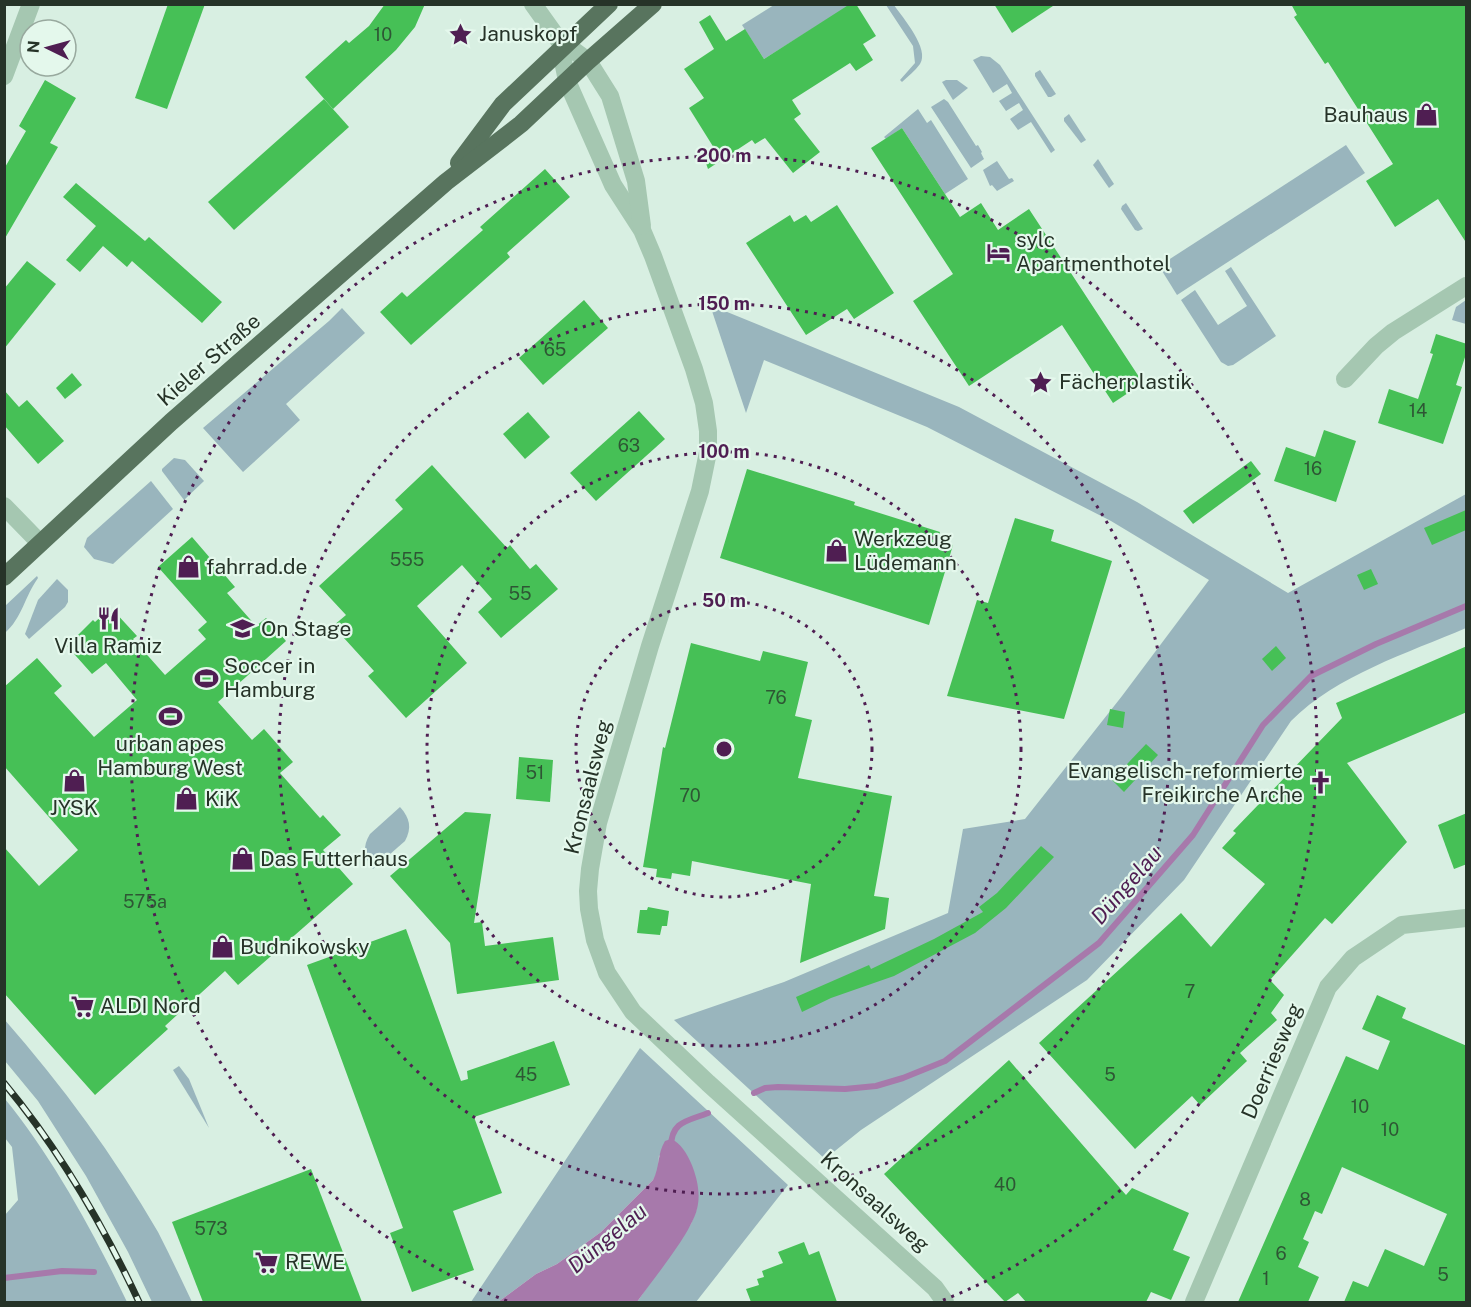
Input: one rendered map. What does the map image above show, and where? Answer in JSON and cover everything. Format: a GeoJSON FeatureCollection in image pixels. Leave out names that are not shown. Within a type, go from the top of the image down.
{"type":"FeatureCollection","features":[{"type":"Feature","properties":{"kind":"main road","name":"Kieler Straße"},"geometry":{"type":"LineString","coordinates":[[446,182],[503,104],[609,4]]}},
{"type":"Feature","properties":{"kind":"main road","name":"Kieler Straße"},"geometry":{"type":"LineString","coordinates":[[4,577],[171,422],[446,182],[521,124],[653,4]]}},
{"type":"Feature","properties":{"kind":"street"},"geometry":{"type":"LineString","coordinates":[[4,76],[32,4]]}},
{"type":"Feature","properties":{"kind":"street"},"geometry":{"type":"LineString","coordinates":[[533,4],[563,46]]}},
{"type":"Feature","properties":{"kind":"street","name":"Kronsaalsweg"},"geometry":{"type":"LineString","coordinates":[[642,230],[636,181],[614,108],[604,84],[588,61],[563,46],[567,81],[613,185],[642,230],[694,369],[704,403],[708,431],[708,452],[700,491],[650,646],[598,823],[588,891],[595,940],[607,973],[633,1012],[926,1280],[945,1302]]}},
{"type":"Feature","properties":{"kind":"street"},"geometry":{"type":"LineString","coordinates":[[1345,379],[1376,346],[1393,332],[1467,286]]}},
{"type":"Feature","properties":{"kind":"street"},"geometry":{"type":"LineString","coordinates":[[4,506],[40,543]]}},
{"type":"Feature","properties":{"kind":"street","name":"Doerriesweg"},"geometry":{"type":"LineString","coordinates":[[1194,1302],[1328,987],[1353,958],[1402,925],[1467,918]]}},
{"type":"Feature","properties":{"kind":"shaded area"},"geometry":{"type":"Polygon","coordinates":[[[774,5],[850,5],[764,59],[742,25],[774,5]]]}},
{"type":"Feature","properties":{"kind":"shaded area"},"geometry":{"type":"Polygon","coordinates":[[[886,5],[894,5],[919,42],[921,50],[920,64],[902,82],[900,80],[915,63],[913,46],[886,5]]]}},
{"type":"Feature","properties":{"kind":"shaded area"},"geometry":{"type":"Polygon","coordinates":[[[981,56],[990,57],[1000,65],[1055,150],[1051,153],[1031,122],[1018,130],[1010,119],[1023,110],[1019,103],[1006,111],[999,101],[1012,93],[1007,84],[993,93],[973,60],[981,56]]]}},
{"type":"Feature","properties":{"kind":"shaded area"},"geometry":{"type":"Polygon","coordinates":[[[1040,70],[1056,94],[1051,97],[1048,97],[1035,76],[1035,73],[1040,70]]]}},
{"type":"Feature","properties":{"kind":"shaded area"},"geometry":{"type":"Polygon","coordinates":[[[957,80],[968,88],[953,100],[942,82],[957,80]]]}},
{"type":"Feature","properties":{"kind":"shaded area"},"geometry":{"type":"Polygon","coordinates":[[[944,99],[982,152],[984,159],[971,168],[931,107],[944,99]]]}},
{"type":"Feature","properties":{"kind":"shaded area"},"geometry":{"type":"Polygon","coordinates":[[[918,109],[927,123],[931,120],[968,179],[945,194],[902,128],[886,139],[884,137],[918,109]]]}},
{"type":"Feature","properties":{"kind":"shaded area"},"geometry":{"type":"Polygon","coordinates":[[[1069,114],[1086,140],[1081,143],[1064,121],[1069,114]]]}},
{"type":"Feature","properties":{"kind":"shaded area"},"geometry":{"type":"Polygon","coordinates":[[[1346,145],[1365,173],[1177,295],[1159,266],[1346,145]]]}},
{"type":"Feature","properties":{"kind":"shaded area"},"geometry":{"type":"Polygon","coordinates":[[[1098,159],[1114,184],[1109,188],[1093,165],[1098,159]]]}},
{"type":"Feature","properties":{"kind":"shaded area"},"geometry":{"type":"Polygon","coordinates":[[[997,161],[1009,179],[1012,178],[1014,181],[997,191],[992,185],[990,186],[983,170],[997,161]]]}},
{"type":"Feature","properties":{"kind":"shaded area"},"geometry":{"type":"Polygon","coordinates":[[[1126,203],[1143,229],[1135,230],[1121,209],[1126,203]]]}},
{"type":"Feature","properties":{"kind":"shaded area"},"geometry":{"type":"Polygon","coordinates":[[[1231,267],[1276,336],[1233,365],[1228,366],[1221,362],[1181,300],[1195,290],[1218,325],[1247,306],[1225,271],[1231,267]]]}},
{"type":"Feature","properties":{"kind":"shaded area"},"geometry":{"type":"Polygon","coordinates":[[[1466,300],[1466,324],[1452,320],[1456,307],[1466,300]]]}},
{"type":"Feature","properties":{"kind":"shaded area"},"geometry":{"type":"Polygon","coordinates":[[[710,305],[959,407],[1137,502],[1288,593],[1466,494],[1466,628],[1397,656],[1351,678],[1309,705],[1291,721],[1184,880],[1087,980],[861,1130],[825,1159],[674,1020],[784,982],[948,913],[963,829],[1025,819],[1122,696],[1209,580],[1111,521],[927,427],[764,360],[746,413],[710,305]]]}},
{"type":"Feature","properties":{"kind":"shaded area"},"geometry":{"type":"Polygon","coordinates":[[[342,308],[365,333],[286,404],[300,420],[243,472],[203,428],[342,308]]]}},
{"type":"Feature","properties":{"kind":"shaded area"},"geometry":{"type":"Polygon","coordinates":[[[174,458],[185,460],[204,481],[184,500],[162,471],[174,458]]]}},
{"type":"Feature","properties":{"kind":"shaded area"},"geometry":{"type":"Polygon","coordinates":[[[151,481],[173,509],[113,564],[94,559],[84,547],[87,538],[151,481]]]}},
{"type":"Feature","properties":{"kind":"shaded area"},"geometry":{"type":"Polygon","coordinates":[[[37,576],[19,614],[5,633],[5,606],[37,576]]]}},
{"type":"Feature","properties":{"kind":"shaded area"},"geometry":{"type":"Polygon","coordinates":[[[57,579],[68,590],[68,602],[29,639],[25,634],[38,600],[57,579]]]}},
{"type":"Feature","properties":{"kind":"shaded area"},"geometry":{"type":"Polygon","coordinates":[[[400,807],[409,823],[409,832],[405,841],[373,869],[365,852],[367,839],[400,807]]]}},
{"type":"Feature","properties":{"kind":"shaded area"},"geometry":{"type":"Polygon","coordinates":[[[4,1019],[67,1095],[124,1176],[158,1232],[192,1302],[152,1302],[128,1252],[86,1176],[38,1101],[5,1061],[4,1019]]]}},
{"type":"Feature","properties":{"kind":"shaded area"},"geometry":{"type":"Polygon","coordinates":[[[640,1048],[788,1185],[696,1302],[637,1302],[691,1224],[697,1208],[659,1155],[658,1171],[653,1180],[601,1232],[498,1302],[471,1302],[640,1048]]]}},
{"type":"Feature","properties":{"kind":"shaded area"},"geometry":{"type":"Polygon","coordinates":[[[179,1066],[189,1079],[209,1128],[173,1070],[179,1066]]]}},
{"type":"Feature","properties":{"kind":"shaded area"},"geometry":{"type":"Polygon","coordinates":[[[5,1099],[39,1145],[72,1197],[127,1302],[5,1302],[5,1215],[18,1200],[12,1147],[5,1138],[5,1099]]]}},
{"type":"Feature","properties":{"kind":"water"},"geometry":{"type":"Polygon","coordinates":[[[671,1139],[683,1149],[693,1168],[697,1180],[697,1209],[680,1243],[637,1302],[498,1302],[601,1232],[653,1180],[662,1146],[665,1141],[671,1139]]]}},
{"type":"Feature","properties":{"kind":"building"},"geometry":{"type":"Polygon","coordinates":[[[168,4],[205,4],[167,109],[135,98],[168,4]]]}},
{"type":"Feature","properties":{"kind":"building"},"geometry":{"type":"Polygon","coordinates":[[[385,4],[425,4],[415,27],[396,50],[333,109],[305,77],[346,40],[349,43],[369,26],[385,4]]]}},
{"type":"Feature","properties":{"kind":"building"},"geometry":{"type":"Polygon","coordinates":[[[850,4],[856,4],[876,36],[863,44],[873,60],[856,71],[850,63],[792,100],[801,114],[794,119],[820,152],[793,173],[765,138],[755,144],[752,140],[708,169],[702,152],[714,148],[689,108],[704,98],[684,69],[714,49],[699,22],[710,15],[726,41],[745,29],[764,59],[850,4]]]}},
{"type":"Feature","properties":{"kind":"building"},"geometry":{"type":"Polygon","coordinates":[[[994,4],[1056,4],[1012,33],[994,4]]]}},
{"type":"Feature","properties":{"kind":"building","name":"Bauhaus"},"geometry":{"type":"Polygon","coordinates":[[[1291,4],[1467,4],[1467,244],[1438,199],[1395,227],[1366,181],[1393,164],[1328,62],[1325,64],[1294,17],[1297,15],[1291,4]]]}},
{"type":"Feature","properties":{"kind":"building"},"geometry":{"type":"Polygon","coordinates":[[[45,80],[76,98],[50,143],[58,147],[4,240],[4,169],[26,131],[19,126],[45,80]]]}},
{"type":"Feature","properties":{"kind":"building"},"geometry":{"type":"Polygon","coordinates":[[[324,99],[349,127],[234,230],[208,202],[324,99]]]}},
{"type":"Feature","properties":{"kind":"building","name":"sylc Apartmenthotel"},"geometry":{"type":"Polygon","coordinates":[[[902,128],[960,217],[981,203],[998,230],[1029,209],[1143,383],[1113,403],[1062,325],[969,386],[913,301],[953,274],[871,148],[902,128]]]}},
{"type":"Feature","properties":{"kind":"building"},"geometry":{"type":"Polygon","coordinates":[[[545,169],[570,197],[507,253],[510,257],[411,345],[380,312],[402,292],[407,297],[483,230],[480,227],[545,169]]]}},
{"type":"Feature","properties":{"kind":"building"},"geometry":{"type":"Polygon","coordinates":[[[76,183],[145,241],[149,237],[222,302],[202,323],[132,261],[127,267],[103,246],[80,272],[66,260],[96,226],[63,197],[76,183]]]}},
{"type":"Feature","properties":{"kind":"building"},"geometry":{"type":"Polygon","coordinates":[[[837,205],[894,293],[854,319],[847,309],[806,335],[746,243],[790,215],[794,222],[806,215],[811,222],[837,205]]]}},
{"type":"Feature","properties":{"kind":"building"},"geometry":{"type":"Polygon","coordinates":[[[27,261],[56,284],[4,349],[4,289],[27,261]]]}},
{"type":"Feature","properties":{"kind":"building"},"geometry":{"type":"Polygon","coordinates":[[[584,300],[608,328],[543,385],[519,358],[584,300]]]}},
{"type":"Feature","properties":{"kind":"building"},"geometry":{"type":"Polygon","coordinates":[[[1436,334],[1467,344],[1467,351],[1456,385],[1462,387],[1443,444],[1378,423],[1389,389],[1418,399],[1433,354],[1430,353],[1436,334]]]}},
{"type":"Feature","properties":{"kind":"building"},"geometry":{"type":"Polygon","coordinates":[[[72,373],[82,385],[65,399],[56,388],[72,373]]]}},
{"type":"Feature","properties":{"kind":"building"},"geometry":{"type":"Polygon","coordinates":[[[4,390],[19,407],[27,400],[64,441],[38,464],[4,425],[4,390]]]}},
{"type":"Feature","properties":{"kind":"building"},"geometry":{"type":"Polygon","coordinates":[[[639,411],[665,439],[596,501],[570,473],[639,411]]]}},
{"type":"Feature","properties":{"kind":"building"},"geometry":{"type":"Polygon","coordinates":[[[528,412],[550,437],[525,459],[503,434],[528,412]]]}},
{"type":"Feature","properties":{"kind":"building"},"geometry":{"type":"Polygon","coordinates":[[[1324,430],[1356,441],[1336,502],[1274,481],[1286,447],[1315,457],[1324,430]]]}},
{"type":"Feature","properties":{"kind":"building"},"geometry":{"type":"Polygon","coordinates":[[[1251,461],[1261,474],[1193,524],[1183,511],[1251,461]]]}},
{"type":"Feature","properties":{"kind":"building"},"geometry":{"type":"Polygon","coordinates":[[[432,465],[507,548],[510,545],[530,569],[536,564],[558,589],[501,638],[478,612],[492,599],[462,565],[417,606],[467,663],[406,718],[368,676],[374,671],[333,626],[346,615],[319,586],[403,509],[395,500],[432,465]]]}},
{"type":"Feature","properties":{"kind":"building","name":"Werkzeug Lüdemann"},"geometry":{"type":"Polygon","coordinates":[[[747,469],[855,502],[854,505],[940,532],[937,540],[953,545],[929,625],[720,558],[747,469]]]}},
{"type":"Feature","properties":{"kind":"building"},"geometry":{"type":"Polygon","coordinates":[[[1466,510],[1466,530],[1432,545],[1424,528],[1466,510]]]}},
{"type":"Feature","properties":{"kind":"building"},"geometry":{"type":"Polygon","coordinates":[[[1015,518],[1054,530],[1051,541],[1112,561],[1064,719],[947,696],[977,600],[988,603],[1015,518]]]}},
{"type":"Feature","properties":{"kind":"building"},"geometry":{"type":"Polygon","coordinates":[[[192,537],[235,587],[227,593],[256,626],[266,618],[286,641],[218,702],[252,740],[264,729],[293,762],[280,773],[320,818],[323,815],[341,835],[323,850],[353,884],[238,985],[225,971],[165,1026],[168,1029],[95,1095],[4,993],[4,847],[39,886],[78,850],[4,766],[4,687],[37,658],[62,686],[54,693],[94,737],[137,700],[106,663],[92,674],[67,646],[93,620],[95,622],[106,612],[114,611],[137,636],[133,639],[165,675],[206,639],[198,630],[207,622],[158,567],[192,537]]]}},
{"type":"Feature","properties":{"kind":"building"},"geometry":{"type":"Polygon","coordinates":[[[1371,569],[1378,584],[1364,590],[1357,575],[1371,569]]]}},
{"type":"Feature","properties":{"kind":"building"},"geometry":{"type":"Polygon","coordinates":[[[691,643],[760,661],[763,651],[808,662],[795,716],[812,720],[798,778],[892,796],[874,896],[889,898],[885,929],[800,963],[811,884],[692,861],[690,876],[672,873],[671,879],[656,877],[657,869],[643,867],[663,747],[665,748],[691,643]]]}},
{"type":"Feature","properties":{"kind":"building"},"geometry":{"type":"Polygon","coordinates":[[[1276,646],[1286,658],[1272,671],[1262,659],[1276,646]]]}},
{"type":"Feature","properties":{"kind":"building"},"geometry":{"type":"Polygon","coordinates":[[[1467,646],[1467,712],[1347,763],[1407,842],[1332,924],[1325,918],[1270,980],[1284,995],[1271,1013],[1277,1020],[1240,1053],[1247,1061],[1200,1105],[1192,1096],[1135,1149],[1039,1043],[1181,913],[1211,947],[1265,884],[1222,848],[1236,833],[1233,831],[1342,718],[1336,703],[1467,646]]]}},
{"type":"Feature","properties":{"kind":"building"},"geometry":{"type":"Polygon","coordinates":[[[1110,709],[1125,712],[1123,728],[1107,725],[1110,709]]]}},
{"type":"Feature","properties":{"kind":"building"},"geometry":{"type":"Polygon","coordinates":[[[1146,744],[1158,755],[1124,792],[1112,780],[1146,744]]]}},
{"type":"Feature","properties":{"kind":"building"},"geometry":{"type":"Polygon","coordinates":[[[519,757],[553,760],[550,802],[516,799],[519,757]]]}},
{"type":"Feature","properties":{"kind":"building"},"geometry":{"type":"Polygon","coordinates":[[[465,812],[491,814],[474,923],[482,922],[485,946],[553,937],[559,980],[457,994],[450,943],[390,876],[465,812]]]}},
{"type":"Feature","properties":{"kind":"building"},"geometry":{"type":"Polygon","coordinates":[[[1467,813],[1467,864],[1454,869],[1438,825],[1467,813]]]}},
{"type":"Feature","properties":{"kind":"building"},"geometry":{"type":"Polygon","coordinates":[[[1041,846],[1054,857],[1006,908],[975,933],[894,976],[831,998],[802,1012],[796,997],[869,965],[871,969],[934,939],[983,912],[979,907],[997,893],[1041,846]]]}},
{"type":"Feature","properties":{"kind":"building"},"geometry":{"type":"Polygon","coordinates":[[[648,907],[669,911],[667,926],[662,926],[660,935],[637,933],[640,910],[647,910],[648,907]]]}},
{"type":"Feature","properties":{"kind":"building"},"geometry":{"type":"Polygon","coordinates":[[[406,929],[461,1081],[468,1079],[467,1071],[554,1041],[570,1085],[474,1117],[502,1193],[453,1211],[474,1270],[412,1292],[390,1233],[403,1228],[307,965],[406,929]]]}},
{"type":"Feature","properties":{"kind":"building"},"geometry":{"type":"Polygon","coordinates":[[[1377,995],[1406,1008],[1402,1018],[1467,1046],[1467,1302],[1344,1302],[1353,1281],[1368,1287],[1385,1249],[1424,1266],[1447,1214],[1342,1167],[1322,1214],[1315,1211],[1303,1239],[1309,1242],[1298,1267],[1319,1277],[1308,1302],[1238,1302],[1346,1056],[1378,1070],[1390,1041],[1362,1029],[1377,995]]]}},
{"type":"Feature","properties":{"kind":"building"},"geometry":{"type":"Polygon","coordinates":[[[1009,1060],[1126,1195],[1132,1188],[1189,1213],[1173,1250],[1190,1257],[1171,1300],[1151,1292],[1146,1302],[1026,1302],[1018,1293],[1005,1302],[884,1174],[1009,1060]]]}},
{"type":"Feature","properties":{"kind":"building","name":"REWE"},"geometry":{"type":"Polygon","coordinates":[[[311,1169],[362,1302],[203,1302],[172,1222],[311,1169]]]}},
{"type":"Feature","properties":{"kind":"building"},"geometry":{"type":"Polygon","coordinates":[[[804,1242],[809,1255],[819,1251],[837,1302],[751,1302],[746,1289],[759,1285],[757,1279],[764,1277],[762,1271],[783,1263],[778,1252],[804,1242]]]}},
{"type":"Feature","properties":{"kind":"waterway","name":"Düngelau"},"geometry":{"type":"LineString","coordinates":[[754,1093],[765,1088],[778,1087],[845,1089],[876,1086],[945,1061],[1099,943],[1193,835],[1263,725],[1311,676],[1376,644],[1466,606]]}},
{"type":"Feature","properties":{"kind":"waterway","name":"Düngelau"},"geometry":{"type":"LineString","coordinates":[[671,1147],[677,1127],[688,1120],[708,1113]]}},
{"type":"Feature","properties":{"kind":"waterway","name":"Düngelau"},"geometry":{"type":"LineString","coordinates":[[4,1278],[62,1271],[94,1272]]}},
{"type":"Feature","properties":{"kind":"railway"},"geometry":{"type":"LineString","coordinates":[[4,1083],[43,1134],[79,1188],[139,1302]]}},
{"type":"Feature","properties":{"kind":"place","name":"Januskopf"},"geometry":{"type":"Point","coordinates":[461,34]}},
{"type":"Feature","properties":{"kind":"place","name":"Bauhaus"},"geometry":{"type":"Point","coordinates":[1426,115]}},
{"type":"Feature","properties":{"kind":"place","name":"sylc Apartmenthotel"},"geometry":{"type":"Point","coordinates":[998,252]}},
{"type":"Feature","properties":{"kind":"place","name":"Fächerplastik"},"geometry":{"type":"Point","coordinates":[1041,382]}},
{"type":"Feature","properties":{"kind":"place","name":"Werkzeug Lüdemann"},"geometry":{"type":"Point","coordinates":[836,551]}},
{"type":"Feature","properties":{"kind":"place","name":"fahrrad.de"},"geometry":{"type":"Point","coordinates":[188,567]}},
{"type":"Feature","properties":{"kind":"place","name":"Villa Ramiz"},"geometry":{"type":"Point","coordinates":[108,618]}},
{"type":"Feature","properties":{"kind":"place","name":"On Stage"},"geometry":{"type":"Point","coordinates":[243,629]}},
{"type":"Feature","properties":{"kind":"place","name":"Soccer in Hamburg"},"geometry":{"type":"Point","coordinates":[206,678]}},
{"type":"Feature","properties":{"kind":"place","name":"urban apes Hamburg West"},"geometry":{"type":"Point","coordinates":[170,716]}},
{"type":"Feature","properties":{"kind":"place","name":"JYSK"},"geometry":{"type":"Point","coordinates":[74,780]}},
{"type":"Feature","properties":{"kind":"place","name":"Evangelisch-reformierte Freikirche Arche"},"geometry":{"type":"Point","coordinates":[1321,783]}},
{"type":"Feature","properties":{"kind":"place","name":"KiK"},"geometry":{"type":"Point","coordinates":[187,799]}},
{"type":"Feature","properties":{"kind":"place","name":"Das Futterhaus"},"geometry":{"type":"Point","coordinates":[242,859]}},
{"type":"Feature","properties":{"kind":"place","name":"Budnikowsky"},"geometry":{"type":"Point","coordinates":[222,947]}},
{"type":"Feature","properties":{"kind":"place","name":"ALDI Nord"},"geometry":{"type":"Point","coordinates":[82,1006]}},
{"type":"Feature","properties":{"kind":"place","name":"REWE"},"geometry":{"type":"Point","coordinates":[267,1262]}}]}
